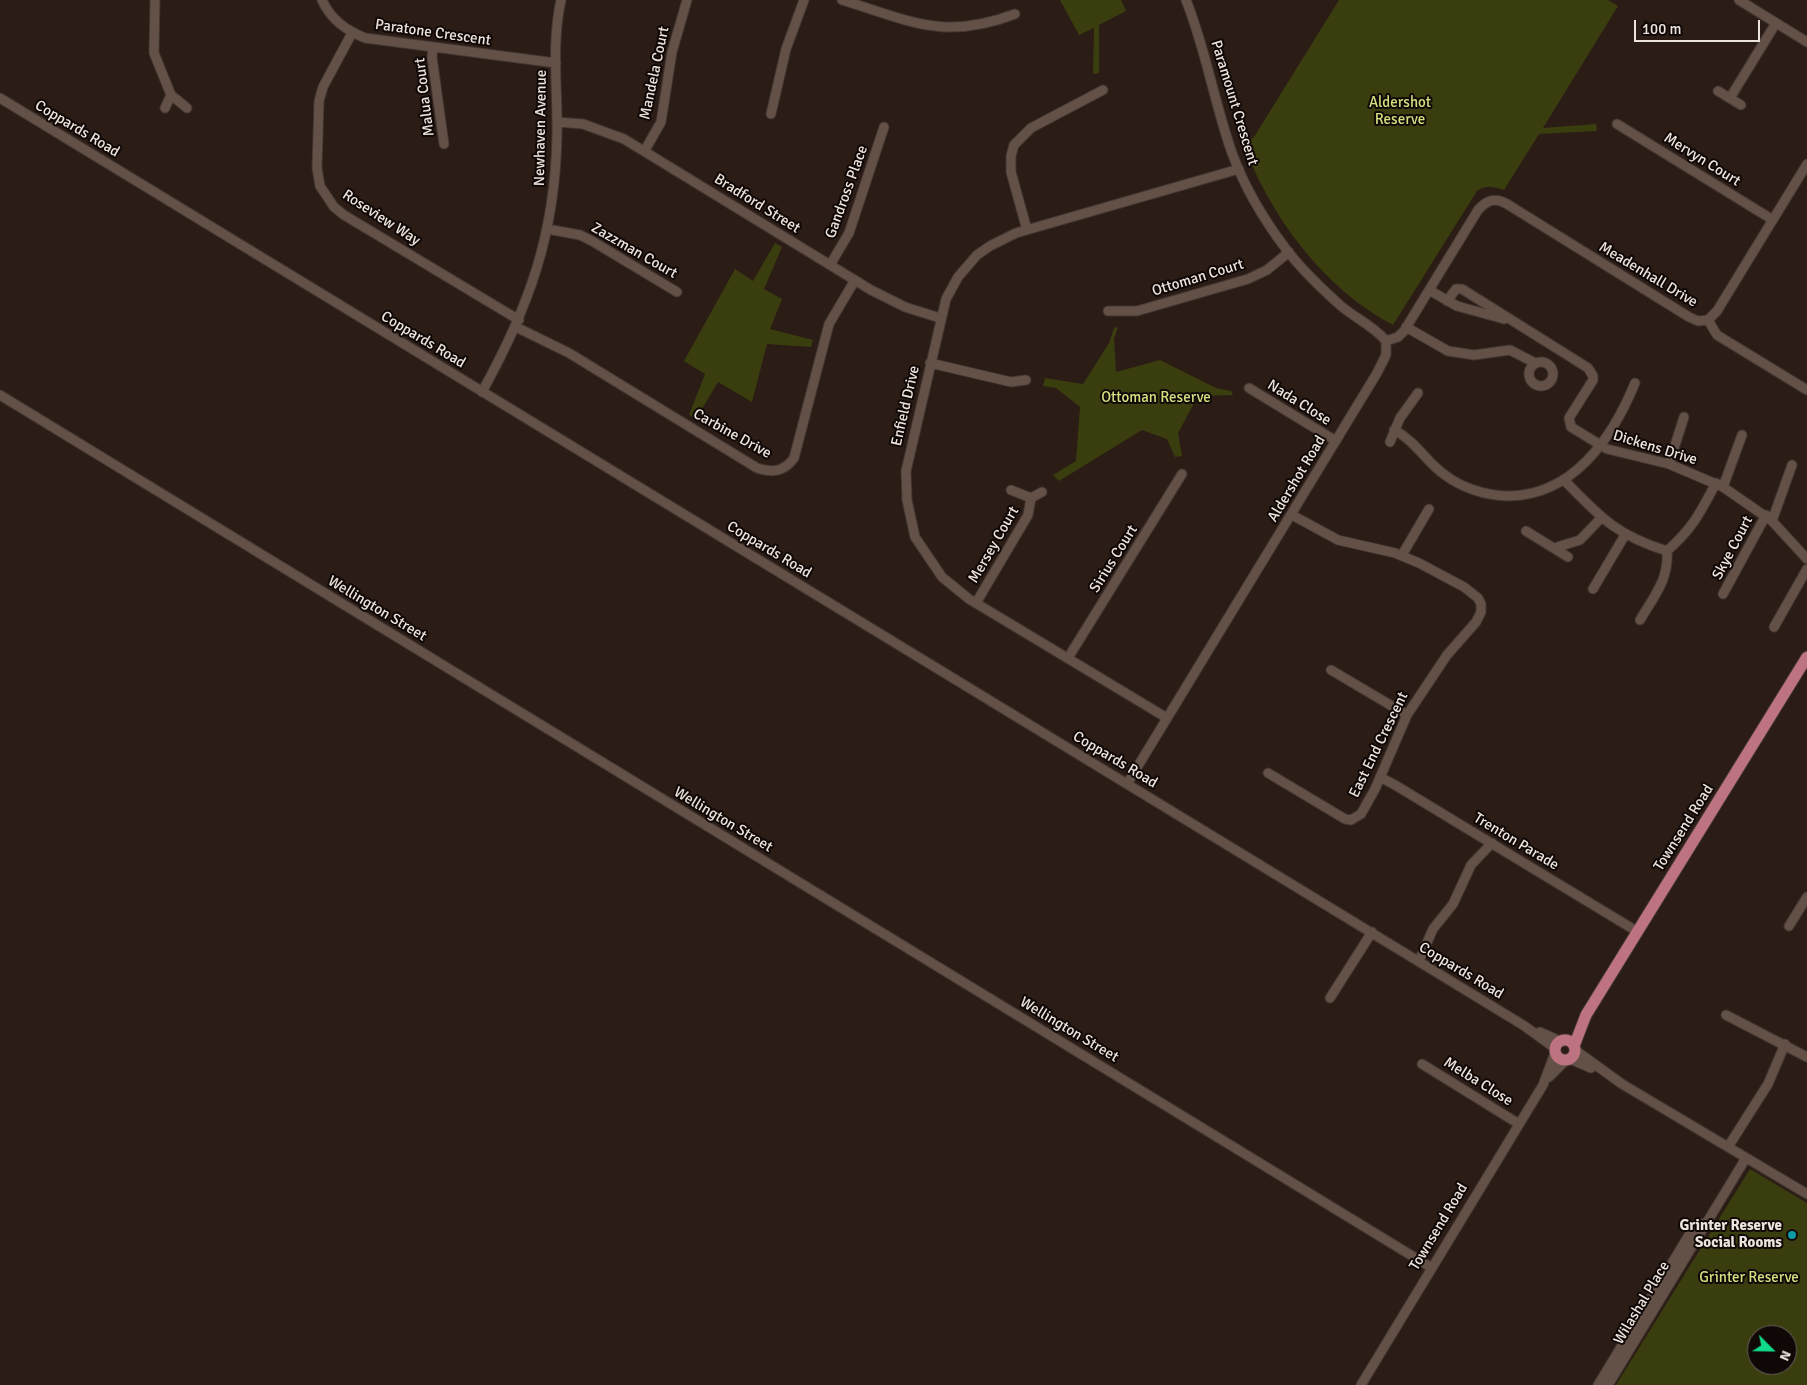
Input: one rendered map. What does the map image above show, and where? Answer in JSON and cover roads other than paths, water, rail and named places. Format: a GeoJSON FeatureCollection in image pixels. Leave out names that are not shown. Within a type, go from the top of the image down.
{"type":"FeatureCollection","features":[{"type":"Feature","properties":{"kind":"main road","name":"Townsend Road"},"geometry":{"type":"LineString","coordinates":[[1565,1050],[1807,657]]}},
{"type":"Feature","properties":{"kind":"street"},"geometry":{"type":"LineString","coordinates":[[155,0],[154,53],[171,95],[187,108]]}},
{"type":"Feature","properties":{"kind":"street","name":"Paratone Crescent"},"geometry":{"type":"LineString","coordinates":[[322,0],[333,18],[352,33],[379,41],[556,64]]}},
{"type":"Feature","properties":{"kind":"street","name":"Newhaven Avenue"},"geometry":{"type":"LineString","coordinates":[[482,392],[518,324],[533,285],[547,229],[555,176],[557,122],[556,34],[561,0]]}},
{"type":"Feature","properties":{"kind":"street","name":"Mandela Court"},"geometry":{"type":"LineString","coordinates":[[645,150],[661,122],[672,52],[687,0]]}},
{"type":"Feature","properties":{"kind":"street"},"geometry":{"type":"LineString","coordinates":[[771,114],[786,49],[804,0]]}},
{"type":"Feature","properties":{"kind":"street"},"geometry":{"type":"LineString","coordinates":[[842,0],[938,28],[980,26],[1015,14]]}},
{"type":"Feature","properties":{"kind":"street","name":"Paramount Crescent"},"geometry":{"type":"LineString","coordinates":[[1186,0],[1202,45],[1225,130],[1239,169],[1266,220],[1289,252],[1341,306],[1386,341]]}},
{"type":"Feature","properties":{"kind":"street"},"geometry":{"type":"LineString","coordinates":[[1739,0],[1807,42]]}},
{"type":"Feature","properties":{"kind":"street"},"geometry":{"type":"LineString","coordinates":[[1730,98],[1776,23]]}},
{"type":"Feature","properties":{"kind":"street","name":"Roseview Way"},"geometry":{"type":"LineString","coordinates":[[352,33],[320,94],[317,168],[323,193],[334,207],[344,215],[518,324]]}},
{"type":"Feature","properties":{"kind":"street","name":"Malua Court"},"geometry":{"type":"LineString","coordinates":[[433,47],[432,57],[444,144]]}},
{"type":"Feature","properties":{"kind":"street"},"geometry":{"type":"LineString","coordinates":[[1027,230],[1011,172],[1011,156],[1014,144],[1030,128],[1102,90]]}},
{"type":"Feature","properties":{"kind":"street"},"geometry":{"type":"LineString","coordinates":[[1718,91],[1740,104]]}},
{"type":"Feature","properties":{"kind":"street"},"geometry":{"type":"LineString","coordinates":[[165,108],[171,95]]}},
{"type":"Feature","properties":{"kind":"street","name":"Coppards Road"},"geometry":{"type":"LineString","coordinates":[[0,98],[1523,1025],[1807,1194]]}},
{"type":"Feature","properties":{"kind":"street","name":"Bradford Street"},"geometry":{"type":"LineString","coordinates":[[557,122],[583,124],[624,139],[888,299],[940,318]]}},
{"type":"Feature","properties":{"kind":"street","name":"Mervyn Court"},"geometry":{"type":"LineString","coordinates":[[1617,124],[1772,220]]}},
{"type":"Feature","properties":{"kind":"street","name":"Gandross Place"},"geometry":{"type":"LineString","coordinates":[[830,265],[849,233],[884,127]]}},
{"type":"Feature","properties":{"kind":"street","name":"Meadenhall Drive"},"geometry":{"type":"LineString","coordinates":[[1429,290],[1478,210],[1484,203],[1493,200],[1502,202],[1689,317],[1698,321],[1708,320],[1717,311],[1807,164]]}},
{"type":"Feature","properties":{"kind":"street","name":"Enfield Drive"},"geometry":{"type":"LineString","coordinates":[[1167,718],[976,603],[942,577],[915,536],[909,518],[906,471],[940,318],[951,289],[972,261],[990,246],[1004,238],[1027,230],[1239,169]]}},
{"type":"Feature","properties":{"kind":"street","name":"Zazzman Court"},"geometry":{"type":"LineString","coordinates":[[547,229],[580,235],[677,292]]}},
{"type":"Feature","properties":{"kind":"street","name":"Ottoman Court"},"geometry":{"type":"LineString","coordinates":[[1108,311],[1137,311],[1248,279],[1267,270],[1289,252]]}},
{"type":"Feature","properties":{"kind":"street","name":"Carbine Drive"},"geometry":{"type":"LineString","coordinates":[[518,324],[752,465],[765,471],[775,471],[783,469],[794,458],[829,324],[855,280]]}},
{"type":"Feature","properties":{"kind":"street","name":"Dickens Drive"},"geometry":{"type":"LineString","coordinates":[[1447,301],[1454,291],[1459,289],[1486,304],[1591,372],[1593,376],[1590,384],[1572,413],[1569,423],[1580,434],[1600,446],[1668,464],[1719,485],[1769,518],[1807,559]]}},
{"type":"Feature","properties":{"kind":"street"},"geometry":{"type":"LineString","coordinates":[[1386,341],[1400,335],[1429,290]]}},
{"type":"Feature","properties":{"kind":"street","name":"Dickens Drive"},"geometry":{"type":"LineString","coordinates":[[1429,290],[1447,301],[1480,313],[1509,320]]}},
{"type":"Feature","properties":{"kind":"street"},"geometry":{"type":"LineString","coordinates":[[1480,313],[1486,304]]}},
{"type":"Feature","properties":{"kind":"street"},"geometry":{"type":"LineString","coordinates":[[1708,320],[1718,335],[1807,390]]}},
{"type":"Feature","properties":{"kind":"street"},"geometry":{"type":"LineString","coordinates":[[1406,327],[1448,351],[1474,355],[1510,350],[1535,363]]}},
{"type":"Feature","properties":{"kind":"street","name":"Aldershot Road"},"geometry":{"type":"LineString","coordinates":[[1127,784],[1383,363],[1388,349],[1386,341]]}},
{"type":"Feature","properties":{"kind":"street"},"geometry":{"type":"LineString","coordinates":[[930,363],[1011,382],[1026,380]]}},
{"type":"Feature","properties":{"kind":"street"},"geometry":{"type":"LineString","coordinates":[[1394,430],[1412,441],[1445,476],[1482,493],[1499,496],[1530,494],[1564,480],[1600,446],[1618,420],[1635,383]]}},
{"type":"Feature","properties":{"kind":"street","name":"Nada Close"},"geometry":{"type":"LineString","coordinates":[[1248,388],[1336,441]]}},
{"type":"Feature","properties":{"kind":"street"},"geometry":{"type":"LineString","coordinates":[[1390,442],[1394,430],[1418,393]]}},
{"type":"Feature","properties":{"kind":"street","name":"Wellington Street"},"geometry":{"type":"LineString","coordinates":[[0,395],[1432,1268]]}},
{"type":"Feature","properties":{"kind":"street"},"geometry":{"type":"LineString","coordinates":[[1668,464],[1684,417]]}},
{"type":"Feature","properties":{"kind":"street"},"geometry":{"type":"LineString","coordinates":[[1640,620],[1660,586],[1668,567],[1667,551],[1692,527],[1719,485],[1742,435]]}},
{"type":"Feature","properties":{"kind":"street","name":"Skye Court"},"geometry":{"type":"LineString","coordinates":[[1723,594],[1769,518],[1792,465]]}},
{"type":"Feature","properties":{"kind":"street","name":"Sirius Court"},"geometry":{"type":"LineString","coordinates":[[1068,658],[1182,474]]}},
{"type":"Feature","properties":{"kind":"street"},"geometry":{"type":"LineString","coordinates":[[1564,480],[1602,517],[1624,535],[1641,543],[1667,551]]}},
{"type":"Feature","properties":{"kind":"street","name":"Mersey Court"},"geometry":{"type":"LineString","coordinates":[[1011,490],[1031,498]]}},
{"type":"Feature","properties":{"kind":"street","name":"Mersey Court"},"geometry":{"type":"LineString","coordinates":[[1031,498],[1042,492]]}},
{"type":"Feature","properties":{"kind":"street","name":"Mersey Court"},"geometry":{"type":"LineString","coordinates":[[976,603],[1028,515],[1031,498]]}},
{"type":"Feature","properties":{"kind":"street"},"geometry":{"type":"LineString","coordinates":[[1402,555],[1429,509]]}},
{"type":"Feature","properties":{"kind":"street","name":"East End Crescent"},"geometry":{"type":"LineString","coordinates":[[1268,773],[1340,816],[1351,820],[1361,814],[1380,777],[1407,715],[1438,667],[1476,622],[1481,612],[1478,598],[1464,586],[1402,555],[1338,540],[1292,514]]}},
{"type":"Feature","properties":{"kind":"street"},"geometry":{"type":"LineString","coordinates":[[1554,548],[1580,540],[1602,517]]}},
{"type":"Feature","properties":{"kind":"street"},"geometry":{"type":"LineString","coordinates":[[1526,532],[1568,557]]}},
{"type":"Feature","properties":{"kind":"street"},"geometry":{"type":"LineString","coordinates":[[1593,590],[1624,535]]}},
{"type":"Feature","properties":{"kind":"street"},"geometry":{"type":"LineString","coordinates":[[1774,627],[1807,568]]}},
{"type":"Feature","properties":{"kind":"street"},"geometry":{"type":"LineString","coordinates":[[1331,670],[1407,715]]}},
{"type":"Feature","properties":{"kind":"street","name":"Trenton Parade"},"geometry":{"type":"LineString","coordinates":[[1380,777],[1638,932]]}},
{"type":"Feature","properties":{"kind":"street"},"geometry":{"type":"LineString","coordinates":[[1419,961],[1433,929],[1453,904],[1471,865],[1492,844]]}},
{"type":"Feature","properties":{"kind":"street"},"geometry":{"type":"LineString","coordinates":[[1789,926],[1807,897]]}},
{"type":"Feature","properties":{"kind":"street"},"geometry":{"type":"LineString","coordinates":[[1330,998],[1372,932]]}},
{"type":"Feature","properties":{"kind":"street"},"geometry":{"type":"LineString","coordinates":[[1726,1015],[1751,1030],[1785,1044],[1807,1057]]}},
{"type":"Feature","properties":{"kind":"street"},"geometry":{"type":"LineString","coordinates":[[1728,1147],[1768,1084],[1785,1044]]}},
{"type":"Feature","properties":{"kind":"street","name":"Townsend Road"},"geometry":{"type":"LineString","coordinates":[[1361,1385],[1565,1050]]}},
{"type":"Feature","properties":{"kind":"street","name":"Melba Close"},"geometry":{"type":"LineString","coordinates":[[1422,1064],[1519,1124]]}},
{"type":"Feature","properties":{"kind":"street","name":"Wilashal Place"},"geometry":{"type":"LineString","coordinates":[[1608,1385],[1746,1158]]}},
{"type":"Feature","properties":{"kind":"street"},"geometry":{"type":"LineString","coordinates":[[1598,1385],[1695,1224],[1707,1223]]}},
{"type":"Feature","properties":{"kind":"place","name":"Grinter Reserve Social Rooms"},"geometry":{"type":"Point","coordinates":[1792,1235]}},
{"type":"Feature","properties":{"kind":"park label","name":"Aldershot Reserve"},"geometry":{"type":"Point","coordinates":[1400,112]}},
{"type":"Feature","properties":{"kind":"park label","name":"Ottoman Reserve"},"geometry":{"type":"Point","coordinates":[1156,398]}},
{"type":"Feature","properties":{"kind":"park label","name":"Grinter Reserve"},"geometry":{"type":"Point","coordinates":[1749,1278]}}]}
